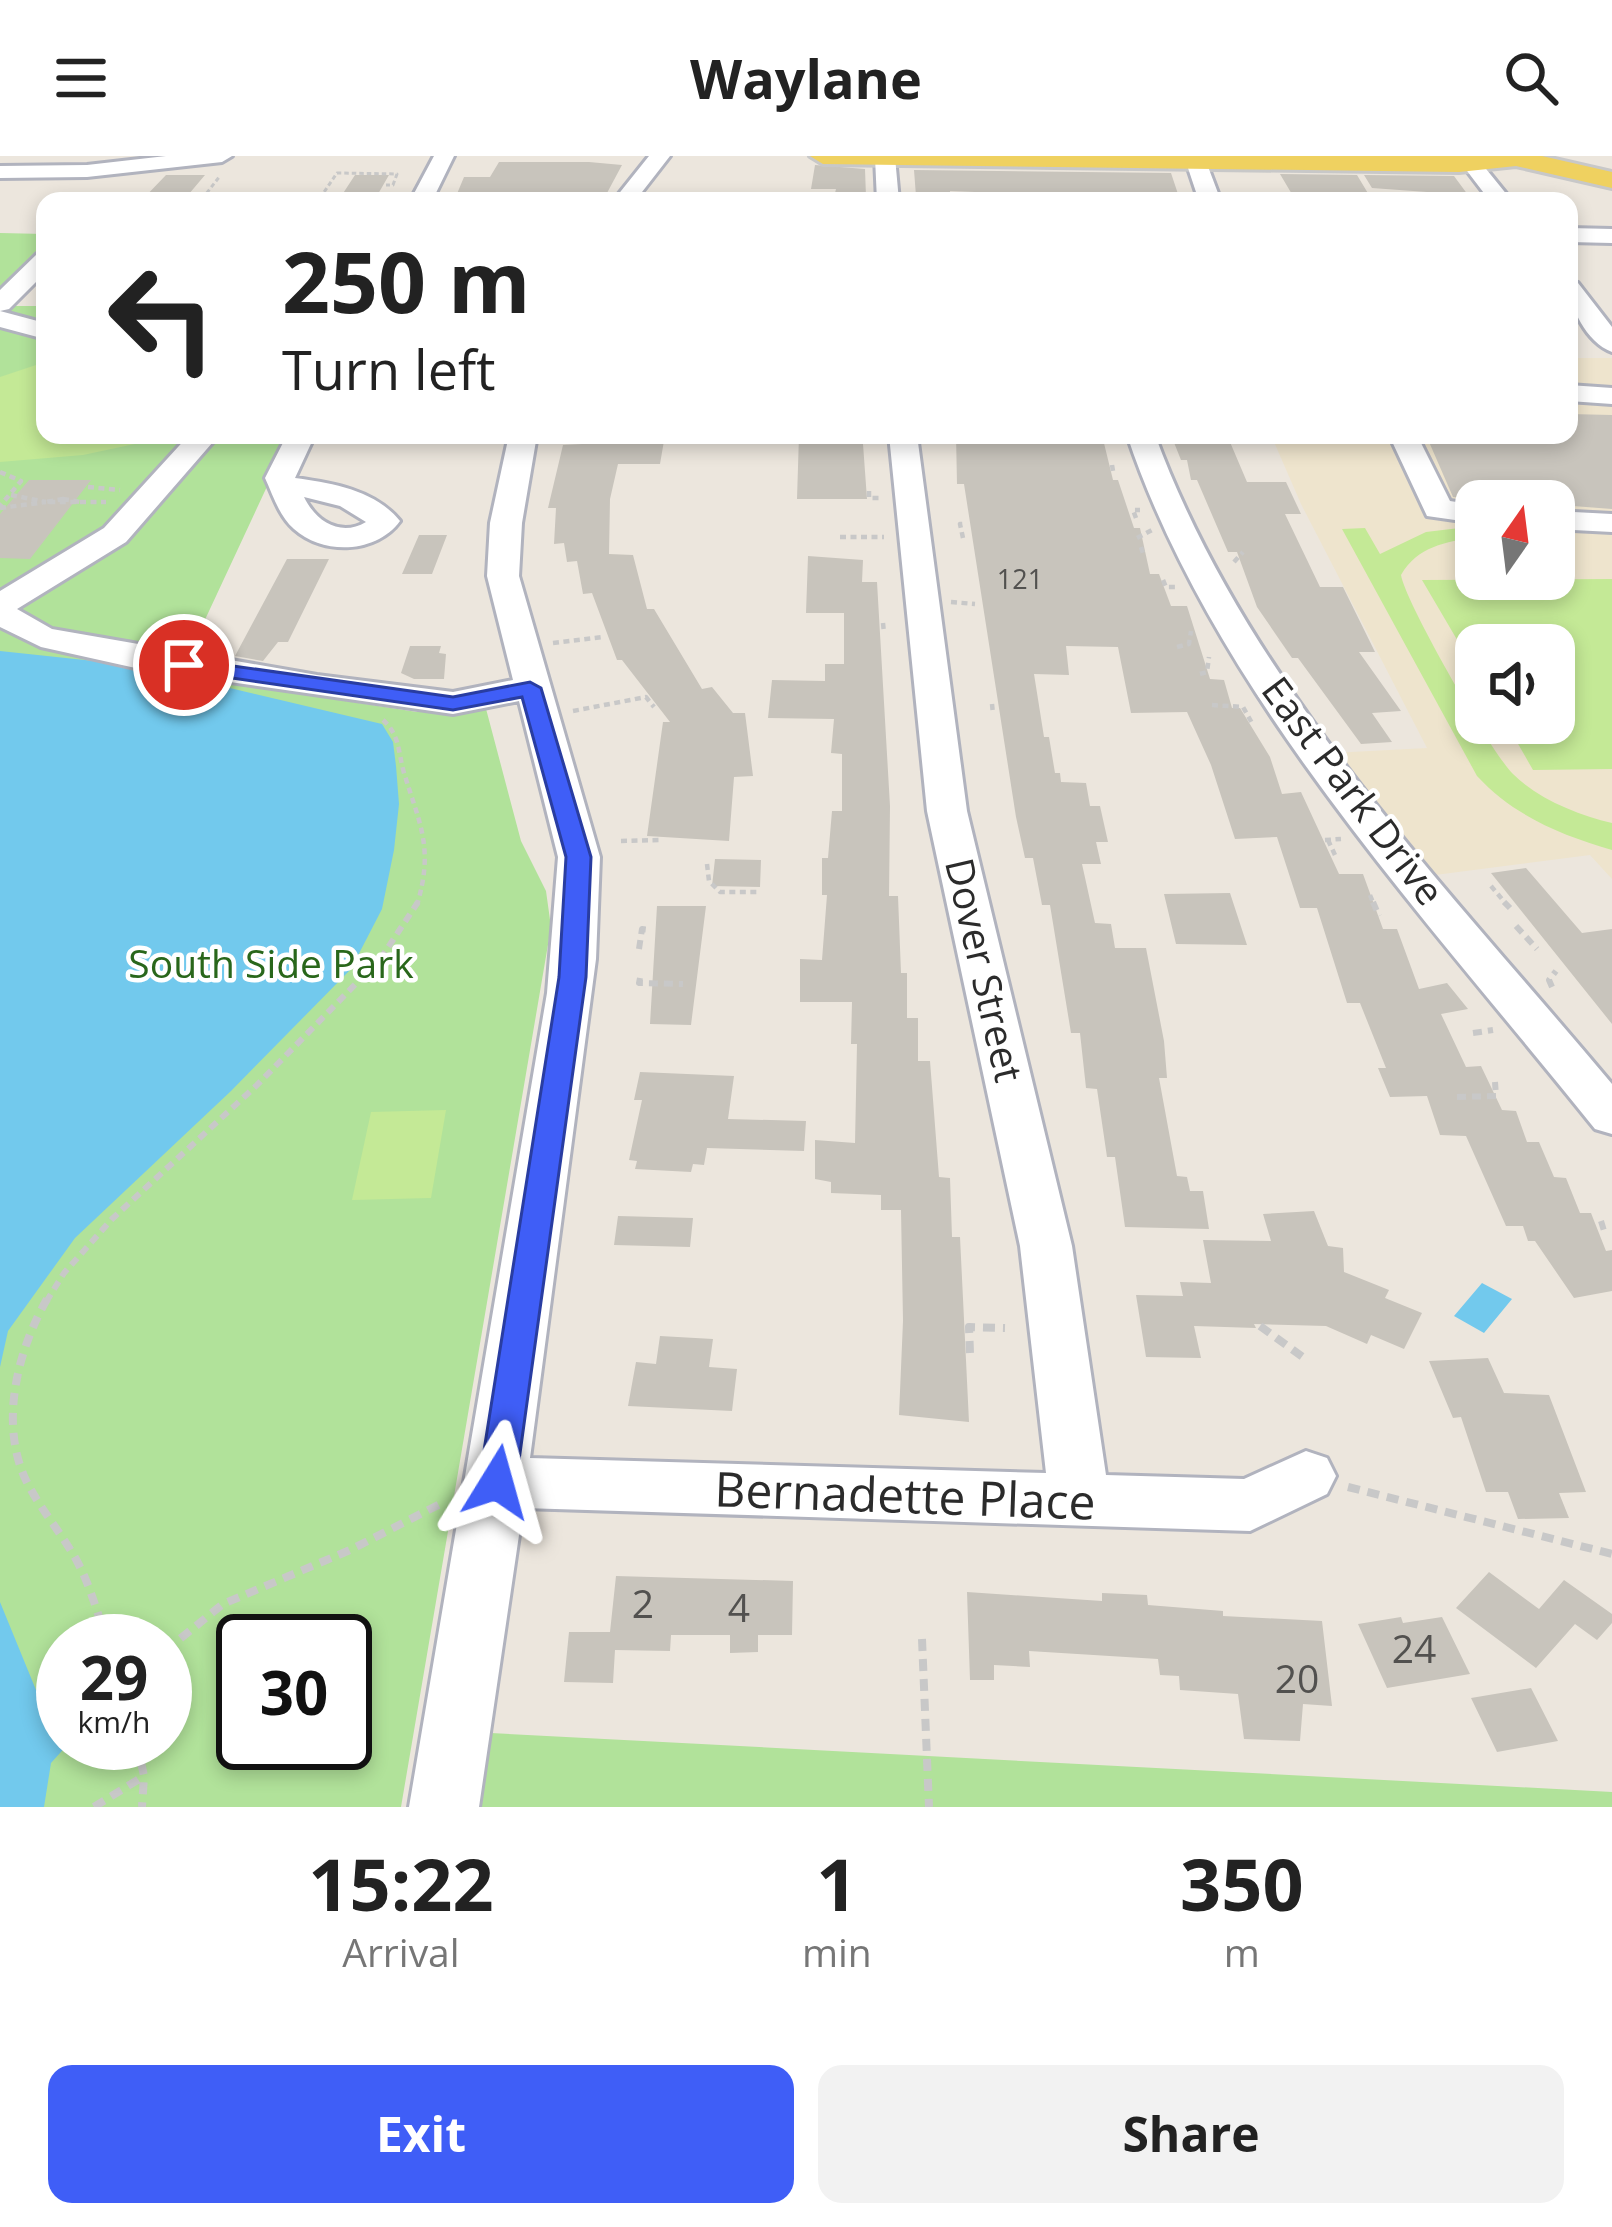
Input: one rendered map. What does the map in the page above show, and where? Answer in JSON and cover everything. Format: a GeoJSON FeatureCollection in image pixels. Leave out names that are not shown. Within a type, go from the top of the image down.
{"type":"FeatureCollection","features":[{"type":"Feature","properties":{"kind":"main road"},"geometry":{"type":"LineString","coordinates":[[823,156],[1464,161],[1512,157],[1612,180]]}},
{"type":"Feature","properties":{"kind":"street"},"geometry":{"type":"LineString","coordinates":[[0,172],[222,156]]}},
{"type":"Feature","properties":{"kind":"street"},"geometry":{"type":"LineString","coordinates":[[427,192],[445,156]]}},
{"type":"Feature","properties":{"kind":"street"},"geometry":{"type":"LineString","coordinates":[[631,192],[660,156]]}},
{"type":"Feature","properties":{"kind":"street"},"geometry":{"type":"LineString","coordinates":[[885,157],[887,192]]}},
{"type":"Feature","properties":{"kind":"street"},"geometry":{"type":"LineString","coordinates":[[1195,159],[1207,192]]}},
{"type":"Feature","properties":{"kind":"street"},"geometry":{"type":"LineString","coordinates":[[107,192],[136,161]]}},
{"type":"Feature","properties":{"kind":"street"},"geometry":{"type":"LineString","coordinates":[[1464,161],[1493,192]]}},
{"type":"Feature","properties":{"kind":"street"},"geometry":{"type":"LineString","coordinates":[[1578,236],[1612,236]]}},
{"type":"Feature","properties":{"kind":"street"},"geometry":{"type":"LineString","coordinates":[[0,304],[36,268]]}},
{"type":"Feature","properties":{"kind":"street"},"geometry":{"type":"LineString","coordinates":[[1578,304],[1605,350]]}},
{"type":"Feature","properties":{"kind":"street"},"geometry":{"type":"LineString","coordinates":[[0,319],[36,329]]}},
{"type":"Feature","properties":{"kind":"street"},"geometry":{"type":"LineString","coordinates":[[1578,388],[1612,385]]}},
{"type":"Feature","properties":{"kind":"street"},"geometry":{"type":"LineString","coordinates":[[1578,390],[1612,396]]}},
{"type":"Feature","properties":{"kind":"street"},"geometry":{"type":"LineString","coordinates":[[198,444],[128,524],[0,609],[41,637],[140,658],[350,691],[453,703],[530,685]]}},
{"type":"Feature","properties":{"kind":"street"},"geometry":{"type":"LineString","coordinates":[[284,486],[280,478],[297,444]]}},
{"type":"Feature","properties":{"kind":"street"},"geometry":{"type":"LineString","coordinates":[[444,1807],[478,1488],[573,977],[579,904],[579,857],[502,565],[522,444]]}},
{"type":"Feature","properties":{"kind":"street","name":"Dover Street"},"geometry":{"type":"LineString","coordinates":[[904,444],[947,813],[1044,1235],[1080,1502]]}},
{"type":"Feature","properties":{"kind":"street","name":"East Park Drive"},"geometry":{"type":"LineString","coordinates":[[1145,444],[1187,548],[1312,748],[1612,1117]]}},
{"type":"Feature","properties":{"kind":"street"},"geometry":{"type":"LineString","coordinates":[[1407,444],[1438,509],[1455,511]]}},
{"type":"Feature","properties":{"kind":"street"},"geometry":{"type":"LineString","coordinates":[[1575,521],[1612,524]]}},
{"type":"Feature","properties":{"kind":"street","name":"Bernadette Place"},"geometry":{"type":"LineString","coordinates":[[478,1488],[1250,1505],[1306,1476]]}},
{"type":"Feature","properties":{"kind":"path"},"geometry":{"type":"LineString","coordinates":[[324,192],[337,173],[397,174],[393,185],[386,185]]}},
{"type":"Feature","properties":{"kind":"path"},"geometry":{"type":"LineString","coordinates":[[0,472],[20,478],[0,507]]}},
{"type":"Feature","properties":{"kind":"path"},"geometry":{"type":"LineString","coordinates":[[0,507],[47,502],[38,496],[11,495]]}},
{"type":"Feature","properties":{"kind":"path"},"geometry":{"type":"LineString","coordinates":[[963,538],[960,524],[965,524]]}},
{"type":"Feature","properties":{"kind":"path"},"geometry":{"type":"LineString","coordinates":[[840,537],[903,537]]}},
{"type":"Feature","properties":{"kind":"path"},"geometry":{"type":"LineString","coordinates":[[1141,547],[1144,557]]}},
{"type":"Feature","properties":{"kind":"path"},"geometry":{"type":"LineString","coordinates":[[1234,562],[1243,552]]}},
{"type":"Feature","properties":{"kind":"path"},"geometry":{"type":"LineString","coordinates":[[946,597],[946,602],[975,604]]}},
{"type":"Feature","properties":{"kind":"path"},"geometry":{"type":"LineString","coordinates":[[883,623],[884,633]]}},
{"type":"Feature","properties":{"kind":"path"},"geometry":{"type":"LineString","coordinates":[[1177,647],[1189,644],[1191,631]]}},
{"type":"Feature","properties":{"kind":"path"},"geometry":{"type":"LineString","coordinates":[[530,685],[603,637]]}},
{"type":"Feature","properties":{"kind":"path"},"geometry":{"type":"LineString","coordinates":[[1200,674],[1208,672],[1209,657]]}},
{"type":"Feature","properties":{"kind":"path"},"geometry":{"type":"LineString","coordinates":[[530,685],[646,697],[654,707]]}},
{"type":"Feature","properties":{"kind":"path"},"geometry":{"type":"LineString","coordinates":[[97,1614],[77,1560],[18,1469],[12,1450],[16,1382],[30,1335],[59,1280],[98,1228],[174,1164],[288,1055],[396,940],[412,915],[421,892],[426,851],[424,814],[403,772],[397,733],[380,718],[341,707],[350,691]]}},
{"type":"Feature","properties":{"kind":"path"},"geometry":{"type":"LineString","coordinates":[[992,704],[993,714]]}},
{"type":"Feature","properties":{"kind":"path"},"geometry":{"type":"LineString","coordinates":[[1212,706],[1240,705],[1252,723]]}},
{"type":"Feature","properties":{"kind":"path"},"geometry":{"type":"LineString","coordinates":[[621,841],[663,840]]}},
{"type":"Feature","properties":{"kind":"path"},"geometry":{"type":"LineString","coordinates":[[1328,840],[1335,856]]}},
{"type":"Feature","properties":{"kind":"path"},"geometry":{"type":"LineString","coordinates":[[707,864],[709,881],[720,892],[759,892]]}},
{"type":"Feature","properties":{"kind":"path"},"geometry":{"type":"LineString","coordinates":[[1491,886],[1510,908]]}},
{"type":"Feature","properties":{"kind":"path"},"geometry":{"type":"LineString","coordinates":[[1370,895],[1378,916]]}},
{"type":"Feature","properties":{"kind":"path"},"geometry":{"type":"LineString","coordinates":[[1516,926],[1537,950]]}},
{"type":"Feature","properties":{"kind":"path"},"geometry":{"type":"LineString","coordinates":[[639,950],[642,929],[650,930]]}},
{"type":"Feature","properties":{"kind":"path"},"geometry":{"type":"LineString","coordinates":[[1556,970],[1550,986],[1560,994]]}},
{"type":"Feature","properties":{"kind":"path"},"geometry":{"type":"LineString","coordinates":[[640,978],[639,983],[683,984]]}},
{"type":"Feature","properties":{"kind":"path"},"geometry":{"type":"LineString","coordinates":[[1457,1097],[1496,1096],[1495,1082]]}},
{"type":"Feature","properties":{"kind":"path"},"geometry":{"type":"LineString","coordinates":[[1601,1221],[1605,1234]]}},
{"type":"Feature","properties":{"kind":"path"},"geometry":{"type":"LineString","coordinates":[[1260,1326],[1304,1358]]}},
{"type":"Feature","properties":{"kind":"path"},"geometry":{"type":"LineString","coordinates":[[970,1353],[969,1327],[1005,1328]]}},
{"type":"Feature","properties":{"kind":"path"},"geometry":{"type":"LineString","coordinates":[[1306,1476],[1612,1554]]}},
{"type":"Feature","properties":{"kind":"path"},"geometry":{"type":"LineString","coordinates":[[192,1630],[223,1604],[478,1488]]}},
{"type":"Feature","properties":{"kind":"path"},"geometry":{"type":"LineString","coordinates":[[922,1639],[929,1807]]}},
{"type":"Feature","properties":{"kind":"path"},"geometry":{"type":"LineString","coordinates":[[142,1807],[143,1770]]}},
{"type":"Feature","properties":{"kind":"path"},"geometry":{"type":"LineString","coordinates":[[94,1807],[144,1775]]}},
{"type":"Feature","properties":{"kind":"shaded area"},"geometry":{"type":"Polygon","coordinates":[[[1578,358],[1612,358],[1612,879],[1590,855],[1435,875],[1332,753],[1427,748],[1275,444],[1578,444],[1578,358]]]}},
{"type":"Feature","properties":{"kind":"green space"},"geometry":{"type":"Polygon","coordinates":[[[0,233],[36,234],[36,251],[0,288],[0,233]]]}},
{"type":"Feature","properties":{"kind":"green space","name":"South Side Park"},"geometry":{"type":"Polygon","coordinates":[[[0,306],[36,306],[36,444],[287,444],[189,654],[171,674],[417,712],[485,705],[521,841],[546,891],[551,927],[401,1807],[0,1807],[0,306]]]}},
{"type":"Feature","properties":{"kind":"green space"},"geometry":{"type":"Polygon","coordinates":[[[36,365],[36,444],[135,444],[83,455],[0,462],[0,377],[36,365]]]}},
{"type":"Feature","properties":{"kind":"green space"},"geometry":{"type":"Polygon","coordinates":[[[1365,528],[1380,554],[1426,532],[1455,529],[1455,542],[1424,552],[1401,575],[1455,685],[1455,736],[1342,529],[1365,528]]]}},
{"type":"Feature","properties":{"kind":"green space"},"geometry":{"type":"Polygon","coordinates":[[[1575,579],[1612,579],[1612,769],[1533,770],[1518,744],[1575,744],[1575,624],[1455,624],[1455,636],[1422,580],[1455,580],[1455,600],[1575,600],[1575,579]]]}},
{"type":"Feature","properties":{"kind":"green space"},"geometry":{"type":"Polygon","coordinates":[[[1460,744],[1491,744],[1523,783],[1572,811],[1612,823],[1612,850],[1539,822],[1477,776],[1460,744]]]}},
{"type":"Feature","properties":{"kind":"green space"},"geometry":{"type":"Polygon","coordinates":[[[446,1110],[431,1198],[352,1200],[371,1112],[446,1110]]]}},
{"type":"Feature","properties":{"kind":"green space"},"geometry":{"type":"Polygon","coordinates":[[[491,1733],[1612,1792],[1612,1807],[481,1807],[491,1733]]]}},
{"type":"Feature","properties":{"kind":"water"},"geometry":{"type":"Polygon","coordinates":[[[0,651],[169,669],[171,674],[382,724],[393,742],[399,804],[382,909],[351,969],[231,1091],[75,1238],[8,1331],[0,1367],[0,651]]]}},
{"type":"Feature","properties":{"kind":"water"},"geometry":{"type":"Polygon","coordinates":[[[1482,1283],[1512,1299],[1484,1333],[1454,1316],[1482,1283]]]}},
{"type":"Feature","properties":{"kind":"water"},"geometry":{"type":"Polygon","coordinates":[[[0,1602],[36,1690],[36,1770],[50,1770],[44,1807],[0,1807],[0,1602]]]}},
{"type":"Feature","properties":{"kind":"building"},"geometry":{"type":"Polygon","coordinates":[[[499,162],[622,165],[608,192],[458,192],[464,177],[490,177],[499,162]]]}},
{"type":"Feature","properties":{"kind":"building"},"geometry":{"type":"Polygon","coordinates":[[[815,165],[865,169],[866,192],[811,189],[815,165]]]}},
{"type":"Feature","properties":{"kind":"building"},"geometry":{"type":"Polygon","coordinates":[[[914,170],[1171,173],[1177,192],[950,191],[916,192],[914,170]]]}},
{"type":"Feature","properties":{"kind":"building"},"geometry":{"type":"Polygon","coordinates":[[[1280,174],[1357,175],[1367,192],[1291,192],[1280,174]]]}},
{"type":"Feature","properties":{"kind":"building"},"geometry":{"type":"Polygon","coordinates":[[[166,175],[205,175],[191,192],[150,192],[166,175]]]}},
{"type":"Feature","properties":{"kind":"building"},"geometry":{"type":"Polygon","coordinates":[[[355,175],[389,175],[379,192],[344,192],[355,175]]]}},
{"type":"Feature","properties":{"kind":"building"},"geometry":{"type":"Polygon","coordinates":[[[1364,175],[1454,176],[1466,192],[1427,192],[1372,188],[1364,175]]]}},
{"type":"Feature","properties":{"kind":"building"},"geometry":{"type":"Polygon","coordinates":[[[1578,414],[1612,415],[1612,509],[1575,506],[1575,480],[1455,480],[1455,497],[1430,444],[1578,444],[1578,414]]]}},
{"type":"Feature","properties":{"kind":"building"},"geometry":{"type":"Polygon","coordinates":[[[663,444],[660,464],[618,464],[610,499],[609,554],[633,555],[647,609],[654,609],[702,689],[712,687],[733,713],[745,713],[753,776],[734,777],[729,841],[647,836],[663,722],[670,722],[622,660],[617,660],[592,593],[583,594],[577,561],[567,562],[564,543],[554,544],[556,508],[548,508],[563,445],[663,444]]]}},
{"type":"Feature","properties":{"kind":"building"},"geometry":{"type":"Polygon","coordinates":[[[799,444],[863,444],[867,499],[797,499],[799,444]]]}},
{"type":"Feature","properties":{"kind":"building"},"geometry":{"type":"Polygon","coordinates":[[[956,444],[1104,444],[1113,480],[1118,480],[1134,528],[1140,528],[1150,574],[1159,574],[1171,606],[1187,606],[1210,679],[1224,680],[1232,708],[1240,708],[1270,757],[1282,794],[1301,792],[1339,874],[1363,874],[1383,929],[1397,929],[1419,989],[1447,983],[1468,1009],[1441,1014],[1466,1067],[1481,1066],[1502,1110],[1516,1111],[1527,1142],[1539,1142],[1554,1177],[1566,1178],[1580,1213],[1591,1213],[1606,1251],[1612,1250],[1612,1291],[1574,1298],[1535,1241],[1528,1241],[1523,1226],[1506,1226],[1466,1136],[1440,1135],[1427,1096],[1390,1097],[1378,1068],[1386,1068],[1360,1003],[1347,1003],[1317,908],[1300,908],[1277,837],[1235,839],[1211,765],[1187,712],[1131,713],[1118,647],[1066,646],[1069,675],[1034,674],[1044,737],[1049,737],[1061,782],[1086,783],[1090,806],[1100,806],[1108,842],[1096,842],[1101,864],[1082,864],[1095,923],[1111,924],[1115,948],[1146,948],[1164,1041],[1167,1078],[1159,1078],[1177,1176],[1187,1177],[1190,1191],[1203,1191],[1209,1229],[1125,1227],[1115,1157],[1107,1157],[1097,1089],[1086,1088],[1080,1033],[1071,1033],[1050,905],[1042,905],[1033,858],[1025,858],[964,484],[957,484],[956,444]]]}},
{"type":"Feature","properties":{"kind":"building"},"geometry":{"type":"Polygon","coordinates":[[[1175,444],[1231,444],[1247,482],[1286,482],[1301,514],[1285,514],[1320,587],[1343,587],[1375,652],[1359,652],[1401,711],[1372,713],[1392,742],[1361,744],[1298,658],[1292,658],[1257,607],[1237,552],[1228,552],[1197,480],[1191,480],[1187,460],[1181,460],[1175,444]]]}},
{"type":"Feature","properties":{"kind":"building"},"geometry":{"type":"Polygon","coordinates":[[[29,480],[91,480],[30,559],[0,558],[0,514],[29,480]]]}},
{"type":"Feature","properties":{"kind":"building"},"geometry":{"type":"Polygon","coordinates":[[[419,535],[447,535],[432,574],[402,574],[419,535]]]}},
{"type":"Feature","properties":{"kind":"building"},"geometry":{"type":"Polygon","coordinates":[[[808,556],[863,560],[862,582],[877,582],[890,806],[889,896],[898,896],[907,1018],[918,1018],[918,1061],[930,1061],[939,1177],[950,1178],[952,1237],[960,1237],[969,1422],[899,1415],[901,1210],[881,1210],[881,1195],[831,1193],[831,1182],[815,1179],[815,1140],[855,1143],[857,1044],[851,1044],[852,1002],[800,1002],[800,959],[822,960],[827,895],[822,895],[822,858],[828,858],[832,811],[842,811],[842,754],[831,753],[834,719],[768,718],[772,680],[825,681],[825,664],[844,664],[844,613],[806,613],[808,556]]]}},
{"type":"Feature","properties":{"kind":"building"},"geometry":{"type":"Polygon","coordinates":[[[287,559],[329,559],[288,642],[278,642],[263,661],[235,656],[287,559]]]}},
{"type":"Feature","properties":{"kind":"building"},"geometry":{"type":"Polygon","coordinates":[[[410,646],[441,646],[439,653],[446,654],[444,679],[414,679],[401,673],[410,646]]]}},
{"type":"Feature","properties":{"kind":"building"},"geometry":{"type":"Polygon","coordinates":[[[715,859],[761,860],[760,887],[712,886],[715,859]]]}},
{"type":"Feature","properties":{"kind":"building"},"geometry":{"type":"Polygon","coordinates":[[[1526,868],[1582,933],[1612,929],[1612,1024],[1491,873],[1526,868]]]}},
{"type":"Feature","properties":{"kind":"building"},"geometry":{"type":"Polygon","coordinates":[[[1230,893],[1247,945],[1176,944],[1164,894],[1230,893]]]}},
{"type":"Feature","properties":{"kind":"building"},"geometry":{"type":"Polygon","coordinates":[[[657,906],[706,906],[691,1025],[650,1024],[657,906]]]}},
{"type":"Feature","properties":{"kind":"building"},"geometry":{"type":"Polygon","coordinates":[[[640,1072],[734,1076],[728,1119],[806,1121],[804,1151],[707,1148],[704,1165],[693,1164],[691,1172],[635,1169],[637,1161],[629,1160],[642,1100],[634,1100],[640,1072]]]}},
{"type":"Feature","properties":{"kind":"building"},"geometry":{"type":"Polygon","coordinates":[[[1314,1211],[1328,1246],[1343,1248],[1344,1272],[1389,1290],[1385,1298],[1422,1313],[1404,1349],[1371,1335],[1367,1344],[1326,1326],[1254,1324],[1256,1328],[1194,1326],[1201,1358],[1146,1357],[1136,1295],[1183,1296],[1180,1282],[1211,1283],[1203,1240],[1271,1241],[1263,1214],[1314,1211]]]}},
{"type":"Feature","properties":{"kind":"building"},"geometry":{"type":"Polygon","coordinates":[[[618,1216],[693,1218],[690,1247],[614,1245],[618,1216]]]}},
{"type":"Feature","properties":{"kind":"building"},"geometry":{"type":"Polygon","coordinates":[[[660,1336],[713,1339],[709,1367],[737,1369],[732,1411],[628,1406],[636,1362],[656,1364],[660,1336]]]}},
{"type":"Feature","properties":{"kind":"building"},"geometry":{"type":"Polygon","coordinates":[[[1488,1358],[1504,1393],[1549,1395],[1586,1492],[1559,1493],[1569,1518],[1518,1519],[1508,1492],[1486,1492],[1461,1417],[1453,1418],[1429,1361],[1488,1358]]]}},
{"type":"Feature","properties":{"kind":"building"},"geometry":{"type":"Polygon","coordinates":[[[1489,1572],[1539,1609],[1564,1580],[1612,1614],[1612,1623],[1597,1640],[1575,1624],[1536,1668],[1456,1608],[1489,1572]]]}},
{"type":"Feature","properties":{"kind":"building"},"geometry":{"type":"Polygon","coordinates":[[[616,1576],[793,1581],[792,1635],[758,1635],[758,1652],[730,1653],[730,1635],[671,1635],[670,1651],[615,1650],[613,1683],[564,1682],[569,1632],[610,1632],[616,1576]]]}},
{"type":"Feature","properties":{"kind":"building"},"geometry":{"type":"Polygon","coordinates":[[[967,1592],[1102,1601],[1102,1593],[1147,1595],[1148,1605],[1223,1611],[1223,1616],[1322,1621],[1332,1706],[1303,1704],[1300,1741],[1244,1739],[1238,1694],[1180,1690],[1179,1676],[1160,1675],[1158,1659],[1029,1651],[1030,1667],[994,1665],[994,1680],[970,1680],[967,1592]]]}},
{"type":"Feature","properties":{"kind":"building"},"geometry":{"type":"Polygon","coordinates":[[[1401,1617],[1403,1623],[1442,1617],[1470,1674],[1387,1688],[1358,1624],[1401,1617]]]}},
{"type":"Feature","properties":{"kind":"building"},"geometry":{"type":"Polygon","coordinates":[[[1531,1688],[1558,1741],[1497,1752],[1471,1698],[1531,1688]]]}},
{"type":"Feature","properties":{"kind":"route"},"geometry":{"type":"LineString","coordinates":[[184,665],[453,703],[530,688],[579,857],[579,904],[573,977],[497,1482]]}}]}
